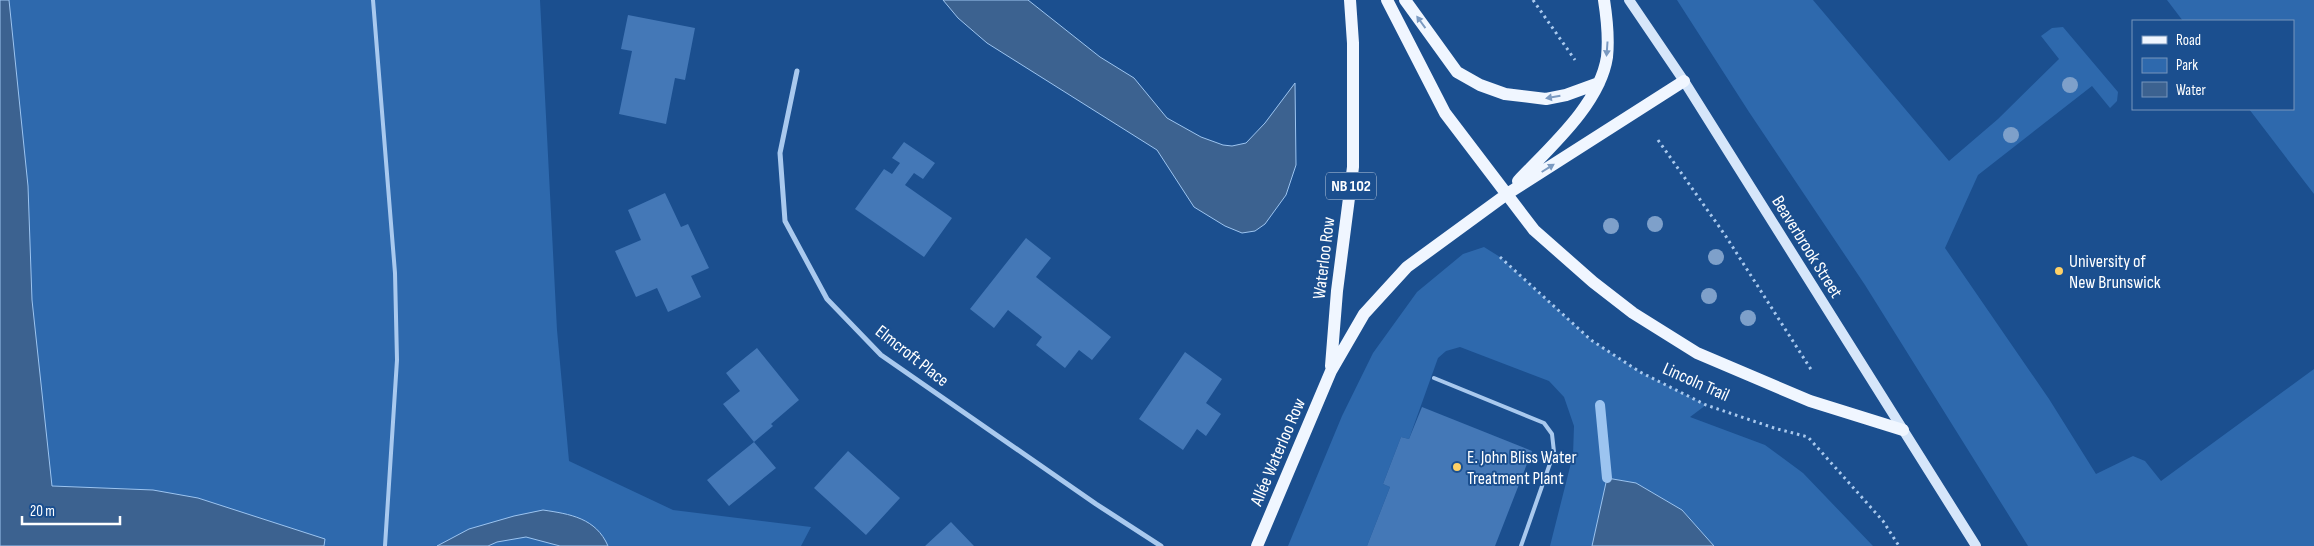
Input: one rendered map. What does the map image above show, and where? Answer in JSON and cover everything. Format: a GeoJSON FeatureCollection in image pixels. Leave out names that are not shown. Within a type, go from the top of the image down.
{"type":"FeatureCollection","features":[{"type":"Feature","properties":{"kind":"main road","name":"Waterloo Row"},"geometry":{"type":"LineString","coordinates":[[1331,371],[1337,291],[1353,167],[1353,43],[1350,0]]}},
{"type":"Feature","properties":{"kind":"main road"},"geometry":{"type":"LineString","coordinates":[[1388,0],[1445,114],[1534,230],[1593,282],[1633,313],[1697,353],[1810,401],[1904,430]]}},
{"type":"Feature","properties":{"kind":"main road"},"geometry":{"type":"LineString","coordinates":[[1405,0],[1457,72],[1480,85],[1512,95],[1546,99],[1566,95],[1599,83]]}},
{"type":"Feature","properties":{"kind":"main road"},"geometry":{"type":"LineString","coordinates":[[1506,194],[1568,128],[1599,83],[1607,59],[1608,36],[1604,0]]}},
{"type":"Feature","properties":{"kind":"main road"},"geometry":{"type":"LineString","coordinates":[[1331,371],[1364,314],[1407,267],[1506,194],[1684,81]]}},
{"type":"Feature","properties":{"kind":"main road","name":"Allée Waterloo Row"},"geometry":{"type":"LineString","coordinates":[[1257,546],[1331,371]]}},
{"type":"Feature","properties":{"kind":"street","name":"Beaverbrook Street"},"geometry":{"type":"LineString","coordinates":[[1629,0],[1684,81],[1976,546]]}},
{"type":"Feature","properties":{"kind":"street","name":"Elmcroft Place"},"geometry":{"type":"LineString","coordinates":[[797,71],[780,153],[785,221],[827,299],[880,354],[1088,499],[1161,546]]}},
{"type":"Feature","properties":{"kind":"lane"},"geometry":{"type":"LineString","coordinates":[[372,0],[395,282],[397,360],[385,546]]}},
{"type":"Feature","properties":{"kind":"lane"},"geometry":{"type":"LineString","coordinates":[[1434,378],[1544,423],[1552,434],[1554,452],[1521,546]]}},
{"type":"Feature","properties":{"kind":"path"},"geometry":{"type":"LineString","coordinates":[[1533,0],[1575,60]]}},
{"type":"Feature","properties":{"kind":"path"},"geometry":{"type":"LineString","coordinates":[[1658,140],[1725,235],[1812,371]]}},
{"type":"Feature","properties":{"kind":"path","name":"Lincoln Trail"},"geometry":{"type":"LineString","coordinates":[[1500,257],[1591,340],[1640,372],[1706,405],[1774,428],[1808,437],[1883,521],[1899,546]]}},
{"type":"Feature","properties":{"kind":"green space"},"geometry":{"type":"Polygon","coordinates":[[[0,0],[540,0],[557,330],[569,461],[673,510],[811,527],[801,546],[0,546],[0,0]]]}},
{"type":"Feature","properties":{"kind":"green space"},"geometry":{"type":"Polygon","coordinates":[[[1677,0],[1813,0],[1949,161],[1998,119],[2059,59],[2041,36],[2052,28],[2063,27],[2118,92],[2117,101],[2110,108],[2092,86],[1978,175],[1945,248],[2049,399],[2096,474],[2133,456],[2145,461],[2161,481],[2314,369],[2314,546],[2028,546],[1865,285],[1749,112],[1677,0]]]}},
{"type":"Feature","properties":{"kind":"green space"},"geometry":{"type":"Polygon","coordinates":[[[2167,0],[2314,0],[2314,194],[2250,110],[2294,110],[2294,20],[2182,20],[2167,0]]]}},
{"type":"Feature","properties":{"kind":"green space"},"geometry":{"type":"Polygon","coordinates":[[[1484,247],[1500,257],[1591,340],[1640,372],[1706,405],[1690,417],[1765,445],[1803,473],[1873,546],[1714,546],[1682,510],[1636,483],[1607,478],[1592,546],[1550,546],[1573,455],[1574,426],[1564,397],[1549,381],[1460,347],[1446,351],[1438,358],[1409,439],[1401,437],[1383,484],[1390,487],[1367,546],[1288,546],[1342,416],[1373,353],[1417,292],[1463,254],[1484,247]]]}},
{"type":"Feature","properties":{"kind":"water"},"geometry":{"type":"Polygon","coordinates":[[[0,0],[9,0],[28,186],[32,300],[52,486],[153,490],[198,498],[325,539],[324,546],[0,546],[0,0]]]}},
{"type":"Feature","properties":{"kind":"water"},"geometry":{"type":"Polygon","coordinates":[[[943,0],[1028,0],[1100,57],[1134,78],[1167,118],[1201,137],[1223,145],[1232,146],[1246,143],[1265,123],[1295,83],[1296,165],[1286,195],[1265,224],[1255,231],[1242,233],[1225,226],[1194,207],[1157,150],[987,43],[958,18],[943,0]]]}},
{"type":"Feature","properties":{"kind":"water"},"geometry":{"type":"Polygon","coordinates":[[[1607,478],[1636,483],[1682,510],[1714,546],[1592,546],[1607,478]]]}},
{"type":"Feature","properties":{"kind":"water"},"geometry":{"type":"Polygon","coordinates":[[[543,510],[563,513],[589,523],[597,529],[608,546],[560,546],[526,537],[497,542],[488,546],[437,546],[469,529],[543,510]]]}},
{"type":"Feature","properties":{"kind":"building"},"geometry":{"type":"Polygon","coordinates":[[[628,15],[695,28],[685,80],[675,78],[666,124],[619,114],[632,51],[621,49],[628,15]]]}},
{"type":"Feature","properties":{"kind":"building"},"geometry":{"type":"Polygon","coordinates":[[[904,142],[935,163],[923,179],[914,173],[905,185],[952,218],[924,257],[855,209],[884,169],[892,174],[900,163],[892,158],[904,142]]]}},
{"type":"Feature","properties":{"kind":"building"},"geometry":{"type":"Polygon","coordinates":[[[665,193],[681,227],[688,224],[709,268],[691,276],[701,297],[668,312],[657,288],[636,297],[615,251],[641,240],[628,210],[665,193]]]}},
{"type":"Feature","properties":{"kind":"building"},"geometry":{"type":"Polygon","coordinates":[[[1026,238],[1051,258],[1036,277],[1111,337],[1092,360],[1079,350],[1065,368],[1036,345],[1042,337],[1008,310],[994,328],[970,309],[1026,238]]]}},
{"type":"Feature","properties":{"kind":"building"},"geometry":{"type":"Polygon","coordinates":[[[757,348],[799,400],[771,424],[773,426],[754,442],[723,404],[740,391],[726,373],[757,348]]]}},
{"type":"Feature","properties":{"kind":"building"},"geometry":{"type":"Polygon","coordinates":[[[1185,352],[1222,379],[1206,403],[1221,414],[1206,436],[1197,429],[1183,450],[1139,419],[1185,352]]]}},
{"type":"Feature","properties":{"kind":"building","name":"E. John Bliss Water Treatment Plant"},"geometry":{"type":"Polygon","coordinates":[[[1422,407],[1532,451],[1495,546],[1367,546],[1390,487],[1383,484],[1401,437],[1409,439],[1422,407]]]}},
{"type":"Feature","properties":{"kind":"building"},"geometry":{"type":"Polygon","coordinates":[[[754,442],[776,468],[729,506],[707,480],[754,442]]]}},
{"type":"Feature","properties":{"kind":"building"},"geometry":{"type":"Polygon","coordinates":[[[848,451],[900,498],[866,535],[814,488],[848,451]]]}},
{"type":"Feature","properties":{"kind":"building"},"geometry":{"type":"Polygon","coordinates":[[[951,522],[974,546],[925,546],[951,522]]]}},
{"type":"Feature","properties":{"kind":"waterway"},"geometry":{"type":"LineString","coordinates":[[1600,405],[1607,478]]}},
{"type":"Feature","properties":{"kind":"place","name":"University of New Brunswick"},"geometry":{"type":"Point","coordinates":[2059,271]}},
{"type":"Feature","properties":{"kind":"place","name":"E. John Bliss Water Treatment Plant"},"geometry":{"type":"Point","coordinates":[1457,467]}}]}
